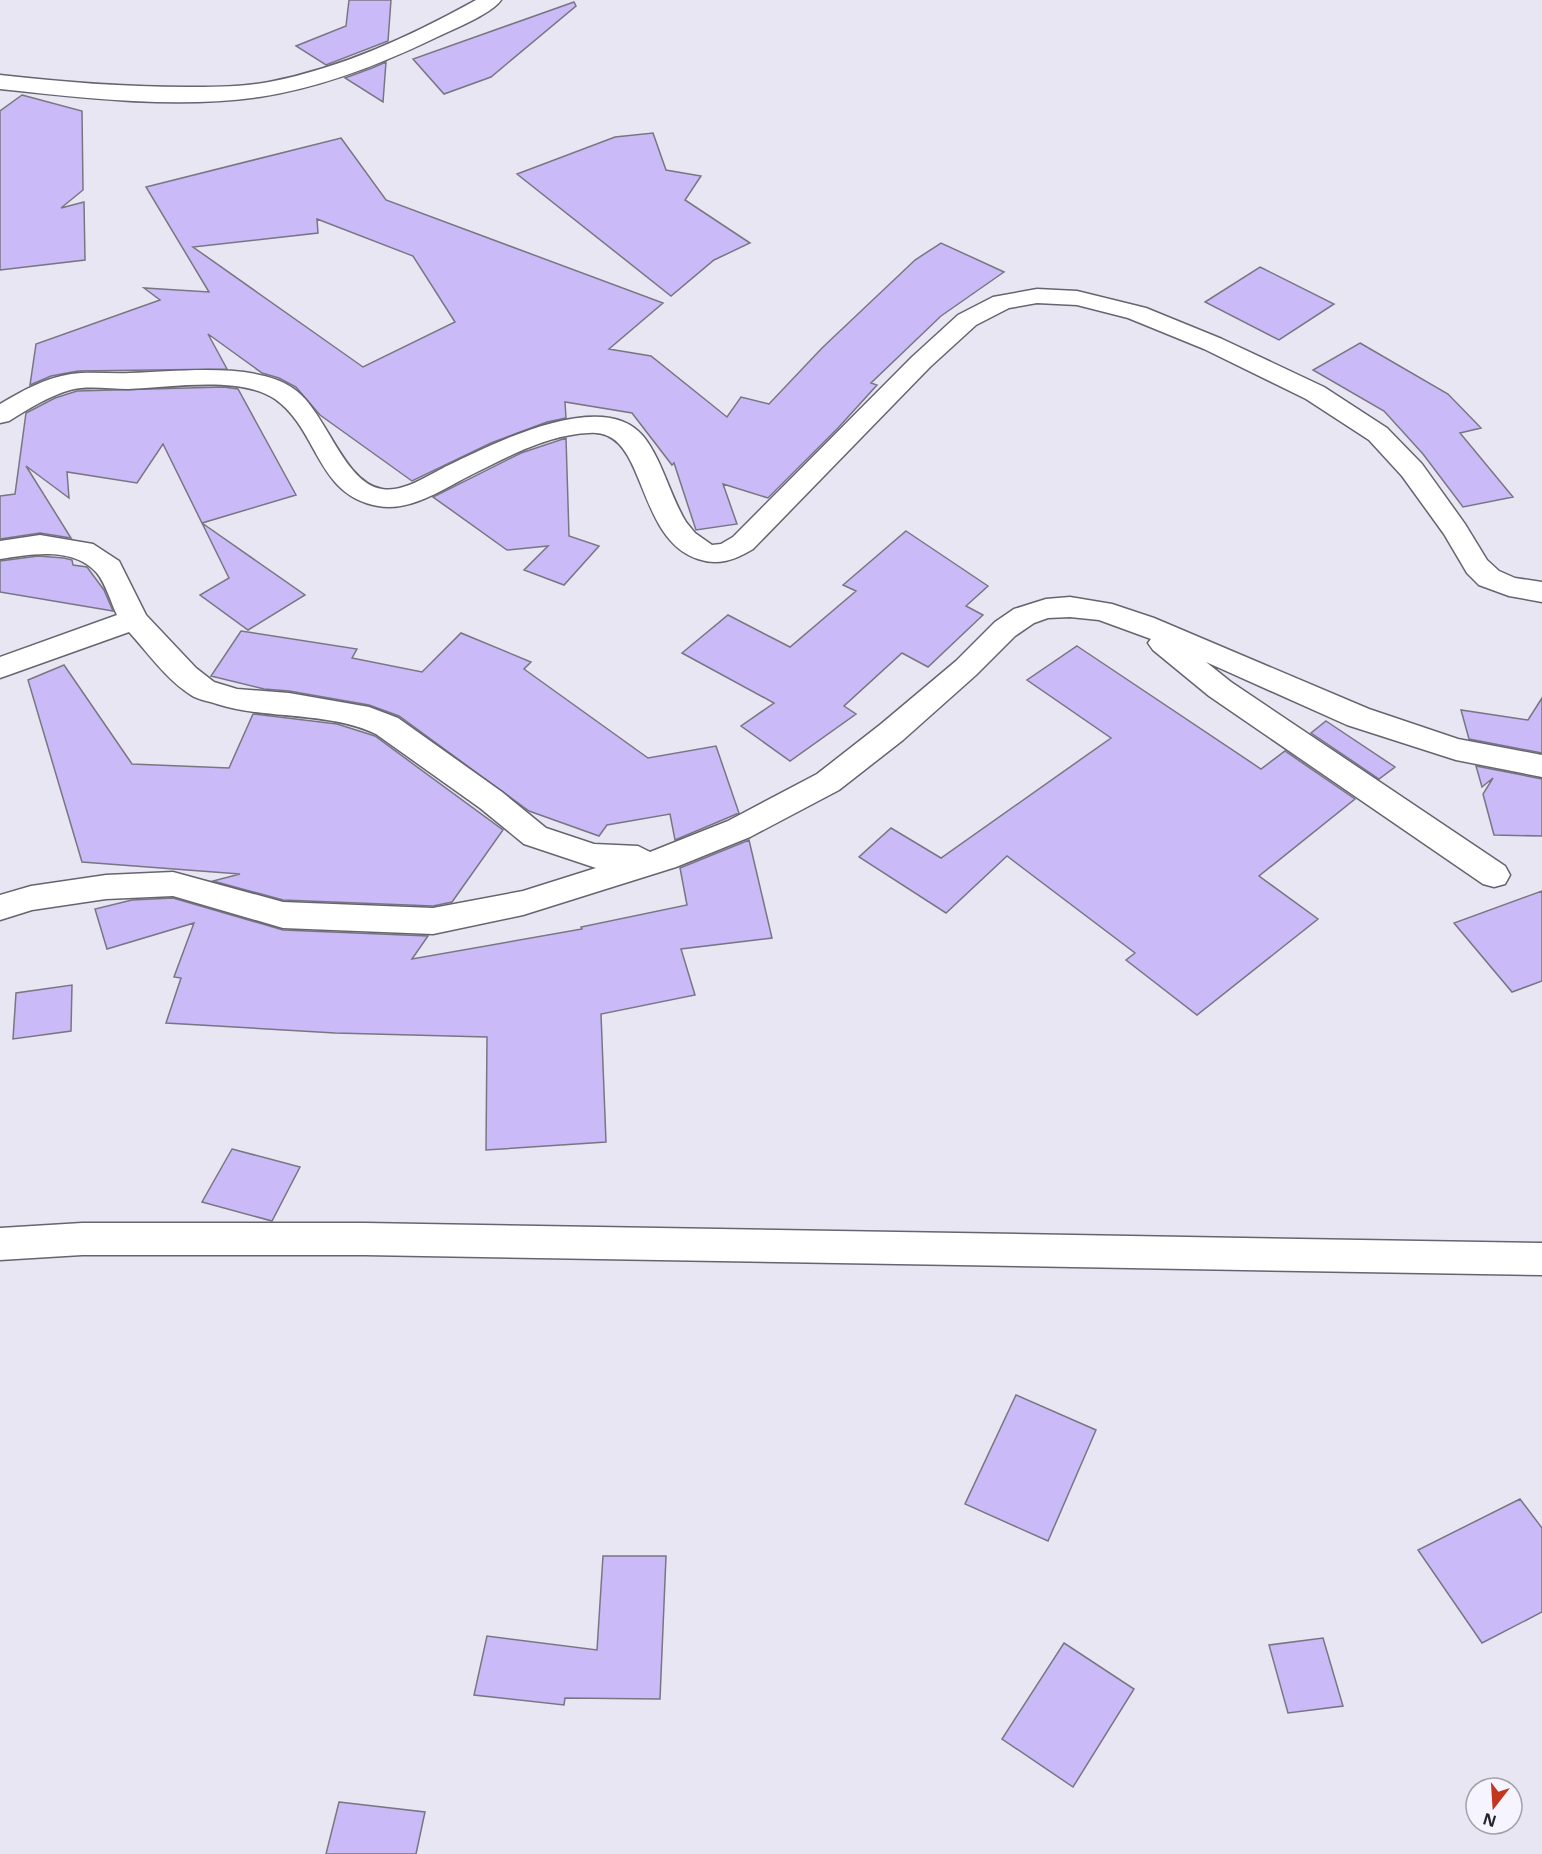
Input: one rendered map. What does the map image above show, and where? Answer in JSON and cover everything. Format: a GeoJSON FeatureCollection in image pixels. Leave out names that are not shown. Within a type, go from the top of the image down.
{"type":"FeatureCollection","features":[{"type":"Feature","properties":{"kind":"street"},"geometry":{"type":"LineString","coordinates":[[0,82],[132,94],[210,94],[267,89],[321,75],[372,57],[435,30],[491,0]]}},
{"type":"Feature","properties":{"kind":"street"},"geometry":{"type":"LineString","coordinates":[[0,415],[68,382],[230,379],[260,383],[284,392],[298,405],[353,488],[379,498],[408,495],[491,456],[566,426],[585,423],[604,425],[623,432],[634,442],[662,503],[683,540],[697,550],[711,554],[726,552],[742,543],[921,362],[967,320],[1002,302],[1037,296],[1077,298],[1137,313],[1212,344],[1315,393],[1378,434],[1412,470],[1455,530],[1476,566],[1489,578],[1509,587],[1542,592]]}},
{"type":"Feature","properties":{"kind":"street"},"geometry":{"type":"LineString","coordinates":[[0,550],[40,544],[83,550],[110,568],[135,620],[185,675],[203,689],[236,699],[289,704],[369,718],[387,726],[491,800],[535,836],[592,856],[665,859]]}},
{"type":"Feature","properties":{"kind":"street"},"geometry":{"type":"LineString","coordinates":[[0,908],[31,898],[106,887],[173,884],[283,915],[433,921],[523,903],[665,859],[740,829],[828,782],[892,732],[966,668],[1005,629],[1024,616],[1046,609],[1070,607],[1102,611],[1144,625],[1358,717],[1455,749],[1542,766]]}},
{"type":"Feature","properties":{"kind":"street"},"geometry":{"type":"LineString","coordinates":[[0,668],[135,620]]}},
{"type":"Feature","properties":{"kind":"street"},"geometry":{"type":"LineString","coordinates":[[1144,625],[1191,668],[1220,689],[1494,875]]}},
{"type":"Feature","properties":{"kind":"street"},"geometry":{"type":"LineString","coordinates":[[0,1244],[82,1239],[365,1239],[1542,1259]]}},
{"type":"Feature","properties":{"kind":"building"},"geometry":{"type":"Polygon","coordinates":[[[349,0],[391,0],[388,41],[326,65],[296,46],[346,26],[349,0]]]}},
{"type":"Feature","properties":{"kind":"building"},"geometry":{"type":"Polygon","coordinates":[[[574,2],[576,6],[491,77],[444,94],[413,59],[574,2]]]}},
{"type":"Feature","properties":{"kind":"building"},"geometry":{"type":"Polygon","coordinates":[[[386,62],[383,102],[345,78],[372,68],[386,62]]]}},
{"type":"Feature","properties":{"kind":"building"},"geometry":{"type":"Polygon","coordinates":[[[22,95],[82,111],[83,190],[61,208],[84,202],[85,260],[0,270],[0,111],[22,95]]]}},
{"type":"Feature","properties":{"kind":"building"},"geometry":{"type":"Polygon","coordinates":[[[653,133],[666,170],[701,176],[685,200],[750,243],[714,260],[671,296],[517,174],[615,137],[653,133]]]}},
{"type":"Feature","properties":{"kind":"building"},"geometry":{"type":"Polygon","coordinates":[[[341,138],[386,200],[663,303],[609,349],[651,356],[727,417],[741,397],[769,404],[822,348],[915,260],[941,243],[1004,272],[941,316],[871,383],[877,385],[768,498],[723,484],[737,524],[696,530],[674,463],[672,465],[632,413],[565,402],[566,418],[547,422],[491,443],[412,481],[320,415],[296,387],[279,378],[262,373],[208,334],[227,369],[78,371],[51,376],[30,385],[36,344],[160,300],[144,288],[209,292],[146,187],[341,138]],[[317,219],[318,233],[193,247],[363,367],[455,322],[413,256],[317,219]]]}},
{"type":"Feature","properties":{"kind":"building"},"geometry":{"type":"Polygon","coordinates":[[[1260,267],[1334,304],[1279,340],[1205,302],[1260,267]]]}},
{"type":"Feature","properties":{"kind":"building"},"geometry":{"type":"Polygon","coordinates":[[[1360,343],[1448,394],[1481,428],[1460,433],[1513,497],[1463,507],[1423,454],[1384,411],[1313,370],[1360,343]]]}},
{"type":"Feature","properties":{"kind":"building"},"geometry":{"type":"Polygon","coordinates":[[[224,387],[238,389],[296,495],[202,523],[163,444],[137,483],[67,472],[69,498],[26,466],[71,538],[40,533],[0,539],[0,496],[15,494],[26,413],[55,398],[77,391],[224,387]]]}},
{"type":"Feature","properties":{"kind":"building"},"geometry":{"type":"Polygon","coordinates":[[[566,438],[569,536],[599,546],[564,585],[524,570],[548,546],[507,550],[433,497],[521,453],[566,438]]]}},
{"type":"Feature","properties":{"kind":"building"},"geometry":{"type":"Polygon","coordinates":[[[202,523],[305,595],[248,630],[200,595],[229,578],[202,523]]]}},
{"type":"Feature","properties":{"kind":"building"},"geometry":{"type":"Polygon","coordinates":[[[906,531],[988,586],[966,606],[983,615],[928,667],[902,653],[844,706],[856,714],[790,761],[741,726],[774,703],[682,653],[728,615],[790,647],[856,591],[843,585],[906,531]]]}},
{"type":"Feature","properties":{"kind":"building"},"geometry":{"type":"Polygon","coordinates":[[[38,556],[64,558],[72,560],[73,565],[87,567],[104,590],[113,611],[0,592],[0,561],[38,556]]]}},
{"type":"Feature","properties":{"kind":"building"},"geometry":{"type":"Polygon","coordinates":[[[241,631],[357,649],[352,658],[422,672],[461,633],[531,662],[524,669],[648,758],[716,746],[739,813],[675,840],[670,814],[607,825],[599,836],[529,811],[399,716],[369,705],[264,689],[211,676],[241,631]]]}},
{"type":"Feature","properties":{"kind":"building"},"geometry":{"type":"Polygon","coordinates":[[[1077,646],[1261,769],[1285,751],[1355,799],[1259,876],[1318,919],[1197,1015],[1126,960],[1135,953],[1007,856],[946,913],[859,857],[891,828],[941,858],[1111,738],[1027,680],[1077,646]]]}},
{"type":"Feature","properties":{"kind":"building"},"geometry":{"type":"Polygon","coordinates":[[[64,665],[132,764],[229,768],[253,714],[337,724],[375,736],[503,830],[452,902],[433,906],[283,900],[213,881],[240,874],[82,862],[28,680],[64,665]]]}},
{"type":"Feature","properties":{"kind":"building"},"geometry":{"type":"Polygon","coordinates":[[[1542,698],[1542,753],[1469,739],[1461,710],[1528,720],[1542,698]]]}},
{"type":"Feature","properties":{"kind":"building"},"geometry":{"type":"Polygon","coordinates":[[[1326,721],[1395,767],[1379,779],[1311,733],[1326,721]]]}},
{"type":"Feature","properties":{"kind":"building"},"geometry":{"type":"Polygon","coordinates":[[[1476,766],[1542,779],[1542,836],[1494,835],[1483,794],[1493,778],[1482,787],[1476,766]]]}},
{"type":"Feature","properties":{"kind":"building"},"geometry":{"type":"Polygon","coordinates":[[[749,840],[772,938],[681,949],[695,995],[601,1014],[606,1142],[486,1150],[487,1037],[335,1033],[166,1023],[181,978],[174,977],[194,923],[107,949],[95,909],[132,900],[173,898],[283,930],[428,936],[412,959],[582,929],[581,927],[687,905],[680,868],[749,840]]]}},
{"type":"Feature","properties":{"kind":"building"},"geometry":{"type":"Polygon","coordinates":[[[1542,891],[1542,981],[1512,992],[1454,923],[1542,891]]]}},
{"type":"Feature","properties":{"kind":"building"},"geometry":{"type":"Polygon","coordinates":[[[72,985],[71,1031],[13,1039],[16,993],[72,985]]]}},
{"type":"Feature","properties":{"kind":"building"},"geometry":{"type":"Polygon","coordinates":[[[232,1149],[300,1167],[272,1221],[202,1202],[232,1149]]]}},
{"type":"Feature","properties":{"kind":"building"},"geometry":{"type":"Polygon","coordinates":[[[1016,1395],[1096,1430],[1048,1541],[965,1504],[1016,1395]]]}},
{"type":"Feature","properties":{"kind":"building"},"geometry":{"type":"Polygon","coordinates":[[[1520,1499],[1542,1528],[1542,1612],[1482,1643],[1418,1550],[1520,1499]]]}},
{"type":"Feature","properties":{"kind":"building"},"geometry":{"type":"Polygon","coordinates":[[[603,1556],[666,1556],[660,1699],[565,1698],[564,1705],[474,1695],[487,1636],[597,1650],[603,1556]]]}},
{"type":"Feature","properties":{"kind":"building"},"geometry":{"type":"Polygon","coordinates":[[[1323,1638],[1343,1706],[1288,1713],[1269,1645],[1323,1638]]]}},
{"type":"Feature","properties":{"kind":"building"},"geometry":{"type":"Polygon","coordinates":[[[1064,1643],[1134,1689],[1073,1787],[1002,1739],[1064,1643]]]}},
{"type":"Feature","properties":{"kind":"building"},"geometry":{"type":"Polygon","coordinates":[[[339,1802],[425,1812],[416,1854],[326,1854],[339,1802]]]}}]}
